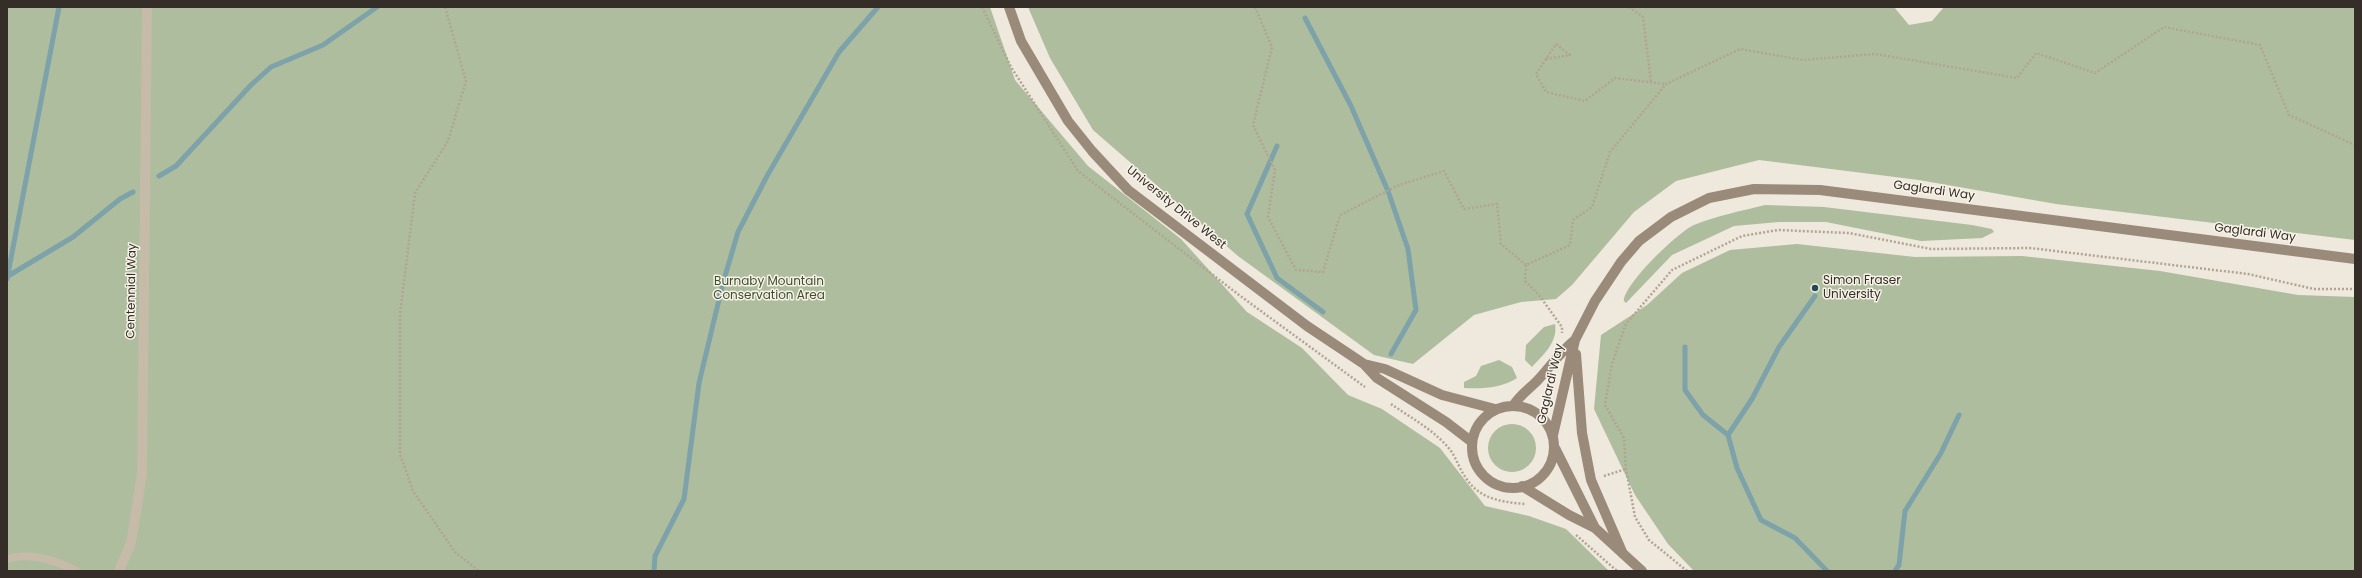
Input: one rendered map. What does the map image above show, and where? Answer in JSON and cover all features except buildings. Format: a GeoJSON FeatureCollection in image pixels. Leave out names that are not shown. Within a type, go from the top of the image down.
{"type":"FeatureCollection","features":[{"type":"Feature","properties":{"kind":"street","name":"Centennial Way"},"geometry":{"type":"LineString","coordinates":[[119,571],[131,543],[142,474],[147,7]]}},
{"type":"Feature","properties":{"kind":"street","name":"University Drive West"},"geometry":{"type":"LineString","coordinates":[[1009,7],[1021,41],[1068,121],[1092,151],[1128,190],[1307,326],[1364,364],[1377,378],[1446,422],[1472,442]]}},
{"type":"Feature","properties":{"kind":"street","name":"Gaglardi Way"},"geometry":{"type":"LineString","coordinates":[[1553,435],[1575,340],[1595,301],[1621,262],[1639,241],[1671,217],[1709,198],[1754,189],[1820,190],[1877,196],[2355,259]]}},
{"type":"Feature","properties":{"kind":"street","name":"Gaglardi Way"},"geometry":{"type":"LineString","coordinates":[[1514,406],[1519,396],[1536,382],[1562,351],[1575,340]]}},
{"type":"Feature","properties":{"kind":"street"},"geometry":{"type":"LineString","coordinates":[[1575,340],[1582,434],[1591,480],[1623,554]]}},
{"type":"Feature","properties":{"kind":"street","name":"University Drive West"},"geometry":{"type":"LineString","coordinates":[[1364,364],[1385,369],[1442,395],[1495,409]]}},
{"type":"Feature","properties":{"kind":"street"},"geometry":{"type":"LineString","coordinates":[[1555,448],[1552,461],[1545,473],[1535,482],[1522,486],[1509,487],[1496,484],[1485,477],[1477,467],[1473,454],[1472,442],[1479,422],[1495,409],[1514,406],[1526,408],[1538,414],[1547,423],[1553,435],[1555,448],[1595,528]]}},
{"type":"Feature","properties":{"kind":"street"},"geometry":{"type":"LineString","coordinates":[[1522,486],[1569,515],[1595,528],[1642,571]]}},
{"type":"Feature","properties":{"kind":"lane"},"geometry":{"type":"LineString","coordinates":[[7,559],[18,555],[61,562],[76,571]]}},
{"type":"Feature","properties":{"kind":"path"},"geometry":{"type":"LineString","coordinates":[[445,7],[466,81],[448,141],[415,193],[400,314],[400,454],[413,491],[455,552],[478,571]]}},
{"type":"Feature","properties":{"kind":"path"},"geometry":{"type":"LineString","coordinates":[[1255,7],[1272,47],[1253,125],[1276,170],[1268,217],[1296,270],[1322,272],[1340,215],[1400,185],[1444,171],[1464,209],[1496,204],[1501,244],[1526,265]]}},
{"type":"Feature","properties":{"kind":"path"},"geometry":{"type":"LineString","coordinates":[[1629,7],[1643,17],[1651,82]]}},
{"type":"Feature","properties":{"kind":"path"},"geometry":{"type":"LineString","coordinates":[[1526,265],[1570,245],[1574,220],[1592,207],[1610,152],[1666,84],[1740,49],[1803,60],[1875,54],[2018,78],[2036,53],[2095,73],[2164,27],[2260,45],[2289,115],[2355,145]]}},
{"type":"Feature","properties":{"kind":"path"},"geometry":{"type":"LineString","coordinates":[[1546,59],[1570,55],[1556,44],[1546,59],[1536,74],[1546,92],[1585,101],[1615,78],[1666,84]]}},
{"type":"Feature","properties":{"kind":"path"},"geometry":{"type":"LineString","coordinates":[[1686,571],[1649,540],[1635,517],[1626,469],[1624,438],[1604,405],[1612,364],[1626,324],[1672,270],[1742,236],[1786,230],[1850,233],[1931,250],[2030,248],[2248,274],[2314,289],[2355,289]]}},
{"type":"Feature","properties":{"kind":"path"},"geometry":{"type":"LineString","coordinates":[[1526,265],[1525,281],[1539,296],[1562,327]]}},
{"type":"Feature","properties":{"kind":"path"},"geometry":{"type":"LineString","coordinates":[[1570,530],[1617,571]]}},
{"type":"Feature","properties":{"kind":"green space","name":"Burnaby Mountain Conservation Area"},"geometry":{"type":"Polygon","coordinates":[[[7,7],[990,7],[1015,80],[1088,166],[1181,239],[1247,312],[1302,348],[1348,395],[1382,409],[1440,448],[1485,506],[1529,516],[1566,529],[1609,571],[7,571],[7,7]]]}},
{"type":"Feature","properties":{"kind":"green space"},"geometry":{"type":"Polygon","coordinates":[[[1028,7],[1894,7],[1909,25],[1932,21],[1944,7],[2355,7],[2355,240],[2056,204],[1919,180],[1759,160],[1676,181],[1634,212],[1572,285],[1556,299],[1521,302],[1474,315],[1413,364],[1374,355],[1238,256],[1093,130],[1050,58],[1028,7]]]}},
{"type":"Feature","properties":{"kind":"green space"},"geometry":{"type":"Polygon","coordinates":[[[1765,205],[1824,207],[1972,225],[1992,229],[1994,232],[1982,238],[1921,241],[1826,222],[1779,222],[1734,226],[1672,255],[1626,303],[1624,301],[1626,293],[1642,271],[1676,237],[1686,230],[1694,225],[1711,219],[1765,205]]]}},
{"type":"Feature","properties":{"kind":"green space"},"geometry":{"type":"Polygon","coordinates":[[[1797,244],[1915,257],[2022,256],[2160,271],[2298,295],[2355,297],[2355,571],[1694,571],[1668,544],[1635,495],[1594,409],[1601,335],[1647,305],[1682,273],[1730,250],[1797,244]]]}},
{"type":"Feature","properties":{"kind":"green space"},"geometry":{"type":"Polygon","coordinates":[[[1555,324],[1552,342],[1532,367],[1525,360],[1526,345],[1544,327],[1555,324]]]}},
{"type":"Feature","properties":{"kind":"green space"},"geometry":{"type":"Polygon","coordinates":[[[1499,360],[1512,367],[1517,378],[1498,386],[1464,388],[1464,382],[1476,376],[1481,366],[1499,360]]]}},
{"type":"Feature","properties":{"kind":"green space"},"geometry":{"type":"Polygon","coordinates":[[[1512,424],[1521,426],[1529,431],[1534,439],[1536,448],[1534,457],[1529,465],[1521,470],[1512,472],[1503,470],[1495,465],[1490,457],[1488,448],[1490,439],[1495,431],[1503,426],[1512,424]]]}},
{"type":"Feature","properties":{"kind":"waterway"},"geometry":{"type":"LineString","coordinates":[[7,279],[59,7]]}},
{"type":"Feature","properties":{"kind":"waterway"},"geometry":{"type":"LineString","coordinates":[[159,176],[176,166],[251,85],[271,67],[323,45],[377,7]]}},
{"type":"Feature","properties":{"kind":"waterway"},"geometry":{"type":"LineString","coordinates":[[654,571],[655,556],[684,499],[699,383],[723,283],[738,232],[767,176],[839,52],[878,7]]}},
{"type":"Feature","properties":{"kind":"waterway"},"geometry":{"type":"LineString","coordinates":[[1305,18],[1351,106],[1388,191],[1408,249],[1416,310],[1391,354]]}},
{"type":"Feature","properties":{"kind":"waterway"},"geometry":{"type":"LineString","coordinates":[[1277,146],[1247,214],[1277,278],[1323,312]]}},
{"type":"Feature","properties":{"kind":"waterway"},"geometry":{"type":"LineString","coordinates":[[8,276],[73,237],[120,199],[133,192]]}},
{"type":"Feature","properties":{"kind":"waterway"},"geometry":{"type":"LineString","coordinates":[[1728,435],[1752,399],[1779,347],[1815,296]]}},
{"type":"Feature","properties":{"kind":"waterway"},"geometry":{"type":"LineString","coordinates":[[1685,347],[1685,390],[1703,415],[1728,435],[1737,468],[1761,520],[1795,538],[1827,571]]}},
{"type":"Feature","properties":{"kind":"waterway"},"geometry":{"type":"LineString","coordinates":[[1895,571],[1899,565],[1905,511],[1941,453],[1959,415]]}},
{"type":"Feature","properties":{"kind":"place","name":"Simon Fraser University"},"geometry":{"type":"Point","coordinates":[1815,288]}}]}
